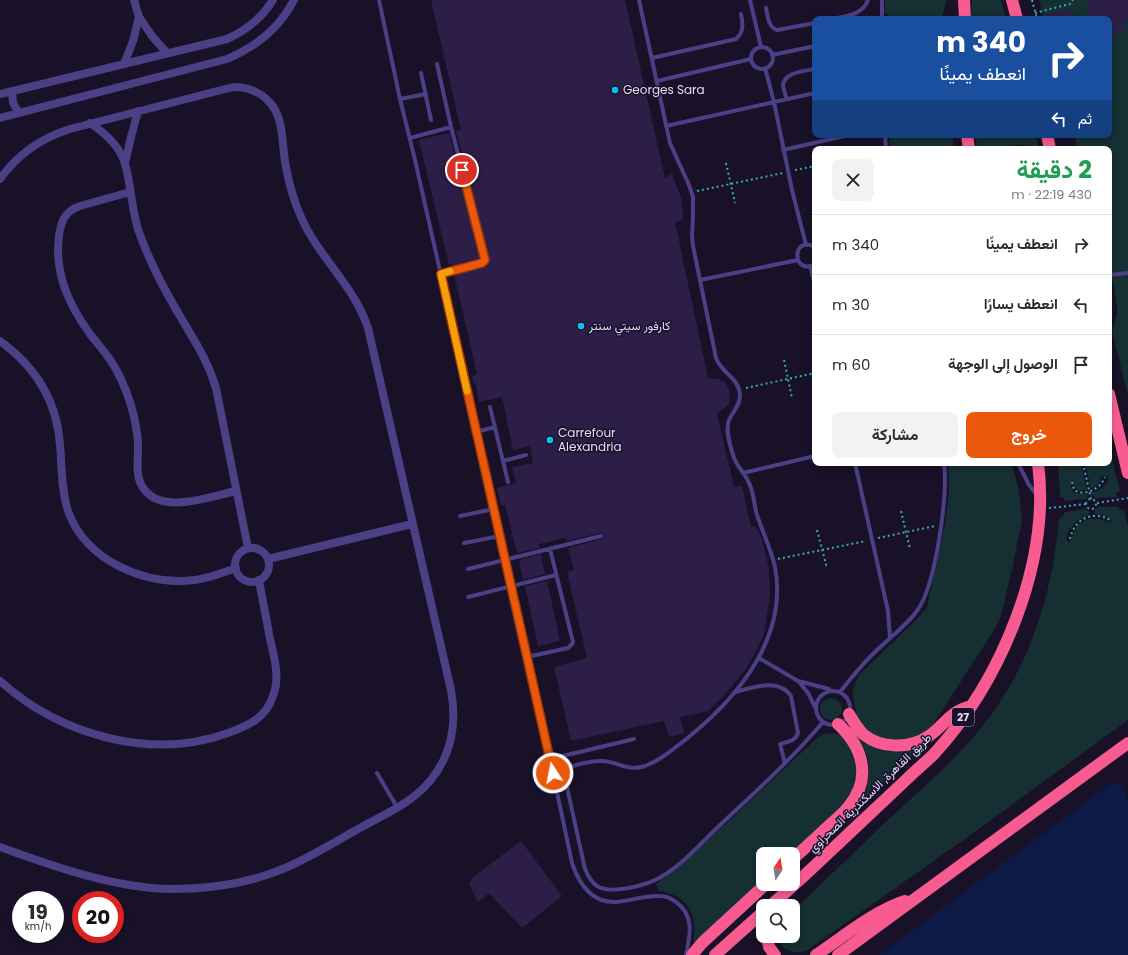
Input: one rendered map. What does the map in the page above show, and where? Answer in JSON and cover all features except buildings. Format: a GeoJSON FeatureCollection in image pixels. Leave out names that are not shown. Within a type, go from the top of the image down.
{"type":"FeatureCollection","features":[{"type":"Feature","properties":{"kind":"highway"},"geometry":{"type":"LineString","coordinates":[[964,0],[964,16]]}},
{"type":"Feature","properties":{"kind":"highway"},"geometry":{"type":"LineString","coordinates":[[1012,0],[1016,16]]}},
{"type":"Feature","properties":{"kind":"highway"},"geometry":{"type":"LineString","coordinates":[[1112,406],[1128,473]]}},
{"type":"Feature","properties":{"kind":"highway","name":"طريق القاهرة, الاسكندرية الصحراوي"},"geometry":{"type":"LineString","coordinates":[[781,899],[933,754],[971,706],[999,658],[1020,608],[1034,554],[1039,503],[1038,466]]}},
{"type":"Feature","properties":{"kind":"highway"},"geometry":{"type":"LineString","coordinates":[[849,714],[858,728],[867,737],[887,745],[902,745],[927,737],[953,714],[971,706]]}},
{"type":"Feature","properties":{"kind":"highway"},"geometry":{"type":"LineString","coordinates":[[800,852],[849,807],[859,788],[862,774],[859,752],[850,737],[838,724]]}},
{"type":"Feature","properties":{"kind":"highway"},"geometry":{"type":"LineString","coordinates":[[838,955],[1128,743]]}},
{"type":"Feature","properties":{"kind":"highway"},"geometry":{"type":"LineString","coordinates":[[692,955],[759,891]]}},
{"type":"Feature","properties":{"kind":"highway"},"geometry":{"type":"LineString","coordinates":[[816,955],[882,911],[896,904],[915,900]]}},
{"type":"Feature","properties":{"kind":"highway"},"geometry":{"type":"LineString","coordinates":[[715,955],[756,918]]}},
{"type":"Feature","properties":{"kind":"highway"},"geometry":{"type":"LineString","coordinates":[[768,943],[769,947],[775,955]]}},
{"type":"Feature","properties":{"kind":"street"},"geometry":{"type":"LineString","coordinates":[[134,0],[139,17],[152,36],[167,53]]}},
{"type":"Feature","properties":{"kind":"street"},"geometry":{"type":"LineString","coordinates":[[0,94],[217,42],[245,30],[261,17],[273,0]]}},
{"type":"Feature","properties":{"kind":"street"},"geometry":{"type":"LineString","coordinates":[[0,118],[227,60],[249,49],[270,34],[284,18],[294,0]]}},
{"type":"Feature","properties":{"kind":"street"},"geometry":{"type":"LineString","coordinates":[[124,64],[133,41],[139,17]]}},
{"type":"Feature","properties":{"kind":"street"},"geometry":{"type":"LineString","coordinates":[[0,179],[17,159],[36,144],[58,133],[90,123],[233,87],[241,87],[257,92],[267,100],[275,110],[281,126],[287,173],[295,201],[302,218],[318,249],[350,291],[364,317],[371,340],[454,704],[454,718],[450,743],[442,763],[437,772],[415,796],[397,808],[287,867],[250,880],[191,889],[158,888],[113,882],[0,847]]}},
{"type":"Feature","properties":{"kind":"street"},"geometry":{"type":"LineString","coordinates":[[12,91],[13,103],[19,114]]}},
{"type":"Feature","properties":{"kind":"street"},"geometry":{"type":"LineString","coordinates":[[125,163],[138,111]]}},
{"type":"Feature","properties":{"kind":"street"},"geometry":{"type":"LineString","coordinates":[[90,123],[111,140],[125,163],[137,227],[152,264],[172,303],[202,351],[212,375],[216,388],[248,548]]}},
{"type":"Feature","properties":{"kind":"street"},"geometry":{"type":"LineString","coordinates":[[130,192],[74,208],[66,215],[61,225],[58,252],[64,290],[81,321],[111,361],[125,388],[137,429],[137,470],[141,484],[145,490],[150,495],[163,502],[177,503],[236,491]]}},
{"type":"Feature","properties":{"kind":"street"},"geometry":{"type":"LineString","coordinates":[[0,341],[22,358],[31,368],[52,404],[59,430],[62,489],[65,501],[74,524],[89,545],[98,553],[123,568],[165,580],[194,580],[236,568]]}},
{"type":"Feature","properties":{"kind":"street"},"geometry":{"type":"LineString","coordinates":[[268,558],[412,524]]}},
{"type":"Feature","properties":{"kind":"street"},"geometry":{"type":"LineString","coordinates":[[248,548],[255,548],[264,552],[268,558],[268,570],[266,574],[254,581],[244,580],[238,573],[235,564],[238,555],[248,548]]}},
{"type":"Feature","properties":{"kind":"street"},"geometry":{"type":"LineString","coordinates":[[0,681],[28,703],[57,720],[88,733],[120,741],[154,744],[184,743],[206,739],[239,729],[255,722],[266,710],[273,696],[276,681],[275,666],[258,580]]}},
{"type":"Feature","properties":{"kind":"lane"},"geometry":{"type":"LineString","coordinates":[[379,0],[400,99],[550,759],[572,863],[584,889],[603,899],[617,902],[659,896],[666,897],[678,903],[683,908],[690,921],[690,937],[686,955]]}},
{"type":"Feature","properties":{"kind":"lane"},"geometry":{"type":"LineString","coordinates":[[553,773],[588,762],[602,761],[636,769],[646,766],[668,752],[702,726],[736,692],[759,658],[768,640],[775,610],[777,580],[773,560],[768,542],[758,518],[752,488],[734,459],[728,425],[730,418],[737,408],[740,395],[731,376],[721,368],[717,362],[692,239],[692,192],[673,152],[639,0]]}},
{"type":"Feature","properties":{"kind":"lane"},"geometry":{"type":"LineString","coordinates":[[750,0],[761,47]]}},
{"type":"Feature","properties":{"kind":"lane"},"geometry":{"type":"LineString","coordinates":[[845,16],[860,12],[868,0]]}},
{"type":"Feature","properties":{"kind":"lane"},"geometry":{"type":"LineString","coordinates":[[882,0],[882,16]]}},
{"type":"Feature","properties":{"kind":"lane"},"geometry":{"type":"LineString","coordinates":[[766,8],[769,23],[774,29],[777,30],[812,24]]}},
{"type":"Feature","properties":{"kind":"lane"},"geometry":{"type":"LineString","coordinates":[[652,58],[736,39],[742,31],[743,26],[741,14]]}},
{"type":"Feature","properties":{"kind":"lane"},"geometry":{"type":"LineString","coordinates":[[761,47],[768,49],[772,55],[771,63],[762,69],[756,67],[751,59],[752,52],[761,47]]}},
{"type":"Feature","properties":{"kind":"lane"},"geometry":{"type":"LineString","coordinates":[[772,55],[812,47]]}},
{"type":"Feature","properties":{"kind":"lane"},"geometry":{"type":"LineString","coordinates":[[657,81],[751,59]]}},
{"type":"Feature","properties":{"kind":"lane"},"geometry":{"type":"LineString","coordinates":[[437,64],[451,127],[485,258],[484,262],[482,263],[441,274]]}},
{"type":"Feature","properties":{"kind":"lane"},"geometry":{"type":"LineString","coordinates":[[765,68],[806,244]]}},
{"type":"Feature","properties":{"kind":"lane"},"geometry":{"type":"LineString","coordinates":[[787,99],[783,84],[786,78],[793,74],[812,70]]}},
{"type":"Feature","properties":{"kind":"lane"},"geometry":{"type":"LineString","coordinates":[[421,73],[431,120]]}},
{"type":"Feature","properties":{"kind":"lane"},"geometry":{"type":"LineString","coordinates":[[400,99],[426,94]]}},
{"type":"Feature","properties":{"kind":"lane"},"geometry":{"type":"LineString","coordinates":[[666,126],[812,94]]}},
{"type":"Feature","properties":{"kind":"lane"},"geometry":{"type":"LineString","coordinates":[[410,138],[451,127]]}},
{"type":"Feature","properties":{"kind":"lane"},"geometry":{"type":"LineString","coordinates":[[783,150],[836,138]]}},
{"type":"Feature","properties":{"kind":"lane"},"geometry":{"type":"LineString","coordinates":[[812,246],[806,244],[802,246],[798,250],[797,255],[801,264],[810,266],[812,274]]}},
{"type":"Feature","properties":{"kind":"lane"},"geometry":{"type":"LineString","coordinates":[[700,280],[798,260]]}},
{"type":"Feature","properties":{"kind":"lane"},"geometry":{"type":"LineString","coordinates":[[1112,275],[1128,273]]}},
{"type":"Feature","properties":{"kind":"lane"},"geometry":{"type":"LineString","coordinates":[[490,407],[508,482]]}},
{"type":"Feature","properties":{"kind":"lane"},"geometry":{"type":"LineString","coordinates":[[476,432],[495,427]]}},
{"type":"Feature","properties":{"kind":"lane"},"geometry":{"type":"LineString","coordinates":[[503,460],[526,455]]}},
{"type":"Feature","properties":{"kind":"lane"},"geometry":{"type":"LineString","coordinates":[[742,473],[812,457]]}},
{"type":"Feature","properties":{"kind":"lane"},"geometry":{"type":"LineString","coordinates":[[856,466],[888,611],[890,638]]}},
{"type":"Feature","properties":{"kind":"lane"},"geometry":{"type":"LineString","coordinates":[[840,692],[864,663],[913,616],[924,598],[933,567],[940,525],[945,483],[944,466]]}},
{"type":"Feature","properties":{"kind":"lane"},"geometry":{"type":"LineString","coordinates":[[1020,466],[1039,503]]}},
{"type":"Feature","properties":{"kind":"lane"},"geometry":{"type":"LineString","coordinates":[[460,516],[494,509]]}},
{"type":"Feature","properties":{"kind":"lane"},"geometry":{"type":"LineString","coordinates":[[464,543],[500,536]]}},
{"type":"Feature","properties":{"kind":"lane"},"geometry":{"type":"LineString","coordinates":[[468,569],[601,536]]}},
{"type":"Feature","properties":{"kind":"lane"},"geometry":{"type":"LineString","coordinates":[[527,657],[568,648],[572,644],[550,549]]}},
{"type":"Feature","properties":{"kind":"lane"},"geometry":{"type":"LineString","coordinates":[[468,597],[556,575]]}},
{"type":"Feature","properties":{"kind":"lane"},"geometry":{"type":"LineString","coordinates":[[759,658],[798,681],[840,692],[848,699],[850,709],[849,714],[842,722],[838,724],[828,724],[824,722],[817,716],[815,707],[806,690],[798,681]]}},
{"type":"Feature","properties":{"kind":"lane"},"geometry":{"type":"LineString","coordinates":[[736,692],[769,685],[782,687],[788,691],[791,696],[798,733],[795,739],[780,744],[785,763]]}},
{"type":"Feature","properties":{"kind":"lane"},"geometry":{"type":"LineString","coordinates":[[815,707],[816,701],[823,693],[834,690]]}},
{"type":"Feature","properties":{"kind":"lane"},"geometry":{"type":"LineString","coordinates":[[563,769],[588,877],[597,886],[604,889],[639,886],[670,871],[765,784],[824,722]]}},
{"type":"Feature","properties":{"kind":"lane"},"geometry":{"type":"LineString","coordinates":[[550,759],[634,738]]}},
{"type":"Feature","properties":{"kind":"lane"},"geometry":{"type":"LineString","coordinates":[[377,773],[397,808]]}},
{"type":"Feature","properties":{"kind":"path"},"geometry":{"type":"LineString","coordinates":[[1032,0],[1036,16]]}},
{"type":"Feature","properties":{"kind":"path"},"geometry":{"type":"LineString","coordinates":[[1035,13],[1070,4],[1073,0]]}},
{"type":"Feature","properties":{"kind":"path"},"geometry":{"type":"LineString","coordinates":[[726,163],[735,202]]}},
{"type":"Feature","properties":{"kind":"path"},"geometry":{"type":"LineString","coordinates":[[692,192],[812,167]]}},
{"type":"Feature","properties":{"kind":"path"},"geometry":{"type":"LineString","coordinates":[[784,360],[792,398]]}},
{"type":"Feature","properties":{"kind":"path"},"geometry":{"type":"LineString","coordinates":[[738,389],[812,374]]}},
{"type":"Feature","properties":{"kind":"path"},"geometry":{"type":"LineString","coordinates":[[1084,466],[1091,498],[1097,503]]}},
{"type":"Feature","properties":{"kind":"path"},"geometry":{"type":"LineString","coordinates":[[1072,482],[1073,488],[1077,492],[1089,491],[1097,489],[1106,477]]}},
{"type":"Feature","properties":{"kind":"path"},"geometry":{"type":"LineString","coordinates":[[1086,504],[1091,498]]}},
{"type":"Feature","properties":{"kind":"path"},"geometry":{"type":"LineString","coordinates":[[1092,516],[1092,509],[1097,503],[1128,498]]}},
{"type":"Feature","properties":{"kind":"path"},"geometry":{"type":"LineString","coordinates":[[1039,503],[1086,504]]}},
{"type":"Feature","properties":{"kind":"path"},"geometry":{"type":"LineString","coordinates":[[1086,504],[1088,508],[1092,509]]}},
{"type":"Feature","properties":{"kind":"path"},"geometry":{"type":"LineString","coordinates":[[901,511],[910,549]]}},
{"type":"Feature","properties":{"kind":"path"},"geometry":{"type":"LineString","coordinates":[[1070,539],[1071,533],[1077,523],[1081,520],[1092,516],[1104,517],[1110,520]]}},
{"type":"Feature","properties":{"kind":"path"},"geometry":{"type":"LineString","coordinates":[[773,560],[940,525]]}},
{"type":"Feature","properties":{"kind":"path"},"geometry":{"type":"LineString","coordinates":[[817,530],[826,568]]}},
{"type":"Feature","properties":{"kind":"green space"},"geometry":{"type":"Polygon","coordinates":[[[885,0],[946,0],[943,16],[890,16],[885,12],[885,0]]]}},
{"type":"Feature","properties":{"kind":"green space"},"geometry":{"type":"Polygon","coordinates":[[[972,0],[1001,0],[1005,16],[971,16],[972,0]]]}},
{"type":"Feature","properties":{"kind":"green space"},"geometry":{"type":"Polygon","coordinates":[[[1039,0],[1128,0],[1128,395],[1112,332],[1117,315],[1117,306],[1112,280],[1112,146],[1077,146],[1075,138],[1112,138],[1112,16],[1043,16],[1039,0]]]}},
{"type":"Feature","properties":{"kind":"green space"},"geometry":{"type":"Polygon","coordinates":[[[890,138],[952,138],[954,146],[890,146],[890,138]]]}},
{"type":"Feature","properties":{"kind":"green space"},"geometry":{"type":"Polygon","coordinates":[[[975,138],[1036,138],[1038,146],[1016,145],[977,146],[975,138]]]}},
{"type":"Feature","properties":{"kind":"green space"},"geometry":{"type":"Polygon","coordinates":[[[1112,460],[1120,491],[1116,493],[1116,497],[1095,498],[1090,493],[1099,490],[1104,486],[1108,480],[1108,477],[1106,476],[1102,476],[1100,479],[1101,482],[1091,489],[1086,466],[1112,466],[1112,460]]]}},
{"type":"Feature","properties":{"kind":"green space"},"geometry":{"type":"Polygon","coordinates":[[[948,466],[1013,466],[1019,492],[1022,519],[1001,616],[996,627],[931,728],[915,739],[878,740],[856,720],[853,688],[860,674],[918,618],[927,607],[945,524],[949,493],[948,466]]]}},
{"type":"Feature","properties":{"kind":"green space"},"geometry":{"type":"Polygon","coordinates":[[[1058,466],[1082,466],[1087,490],[1078,490],[1074,487],[1072,481],[1071,489],[1074,493],[1089,494],[1087,499],[1065,501],[1064,498],[1060,497],[1058,466]]]}},
{"type":"Feature","properties":{"kind":"green space"},"geometry":{"type":"Polygon","coordinates":[[[1099,507],[1118,507],[1120,510],[1124,510],[1128,526],[1128,720],[972,834],[806,951],[792,952],[784,948],[780,943],[800,943],[800,904],[960,752],[996,708],[1010,686],[1021,664],[1040,617],[1052,568],[1059,518],[1063,516],[1065,512],[1085,509],[1090,513],[1072,526],[1066,539],[1070,542],[1079,524],[1085,520],[1100,519],[1111,523],[1112,520],[1104,516],[1094,514],[1095,509],[1099,507]]]}},
{"type":"Feature","properties":{"kind":"green space"},"geometry":{"type":"Polygon","coordinates":[[[831,698],[839,701],[842,709],[839,717],[831,720],[823,717],[820,709],[823,701],[831,698]]]}},
{"type":"Feature","properties":{"kind":"green space"},"geometry":{"type":"Polygon","coordinates":[[[851,726],[868,741],[923,743],[925,746],[860,804],[867,781],[868,764],[867,756],[863,747],[850,728],[851,726]]]}},
{"type":"Feature","properties":{"kind":"green space"},"geometry":{"type":"Polygon","coordinates":[[[833,733],[842,735],[853,747],[858,773],[849,801],[799,847],[756,847],[756,886],[693,948],[694,931],[691,912],[684,902],[672,894],[659,891],[656,884],[697,850],[823,734],[833,733]]]}},
{"type":"Feature","properties":{"kind":"water"},"geometry":{"type":"Polygon","coordinates":[[[1117,783],[1122,786],[1128,800],[1128,955],[879,955],[1110,784],[1117,783]]]}},
{"type":"Feature","properties":{"kind":"slow traffic"},"geometry":{"type":"LineString","coordinates":[[450,271],[441,274],[467,391]]}},
{"type":"Feature","properties":{"kind":"place","name":"Georges Sara"},"geometry":{"type":"Point","coordinates":[615,90]}},
{"type":"Feature","properties":{"kind":"place","name":"كارفور سيتي سنتر"},"geometry":{"type":"Point","coordinates":[581,326]}},
{"type":"Feature","properties":{"kind":"place","name":"Carrefour Alexandria"},"geometry":{"type":"Point","coordinates":[550,440]}},
{"type":"Feature","properties":{"kind":"route"},"geometry":{"type":"LineString","coordinates":[[462,170],[485,260],[482,263],[441,274],[553,773]]}}]}
